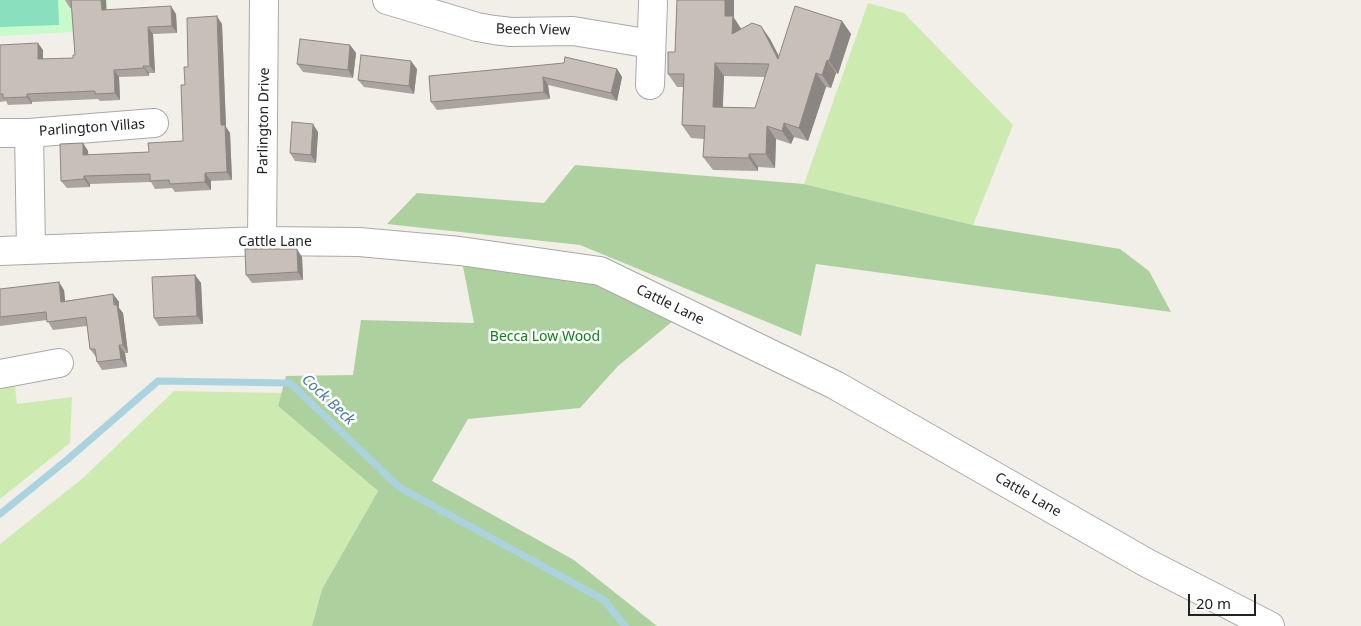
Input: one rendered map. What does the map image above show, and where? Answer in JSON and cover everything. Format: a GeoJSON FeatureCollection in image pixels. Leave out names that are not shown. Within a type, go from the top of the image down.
{"type":"FeatureCollection","features":[{"type":"Feature","properties":{"kind":"street","name":"Parlington Drive"},"geometry":{"type":"LineString","coordinates":[[262,241],[264,0]]}},
{"type":"Feature","properties":{"kind":"street","name":"Beech View"},"geometry":{"type":"LineString","coordinates":[[387,0],[477,27],[494,30],[511,32],[573,31],[651,44]]}},
{"type":"Feature","properties":{"kind":"street"},"geometry":{"type":"LineString","coordinates":[[650,85],[653,3]]}},
{"type":"Feature","properties":{"kind":"street","name":"Parlington Villas"},"geometry":{"type":"LineString","coordinates":[[0,133],[29,133],[154,123]]}},
{"type":"Feature","properties":{"kind":"street","name":"Parlington Villas"},"geometry":{"type":"LineString","coordinates":[[29,133],[31,250]]}},
{"type":"Feature","properties":{"kind":"street","name":"Cattle Lane"},"geometry":{"type":"LineString","coordinates":[[0,252],[262,241],[370,243],[460,251],[600,271],[835,385],[1147,563],[1270,626]]}},
{"type":"Feature","properties":{"kind":"street"},"geometry":{"type":"LineString","coordinates":[[0,374],[59,363]]}},
{"type":"Feature","properties":{"kind":"green space"},"geometry":{"type":"Polygon","coordinates":[[[0,0],[107,0],[107,18],[73,19],[73,32],[0,36],[0,0]]]}},
{"type":"Feature","properties":{"kind":"green space"},"geometry":{"type":"Polygon","coordinates":[[[0,0],[58,0],[59,25],[0,27],[0,0]]]}},
{"type":"Feature","properties":{"kind":"green space"},"geometry":{"type":"Polygon","coordinates":[[[868,3],[904,13],[1013,125],[973,225],[804,184],[868,3]]]}},
{"type":"Feature","properties":{"kind":"green space"},"geometry":{"type":"Polygon","coordinates":[[[575,165],[804,184],[973,225],[1120,249],[1149,271],[1171,312],[816,264],[801,336],[580,245],[387,224],[417,193],[544,203],[575,165]]]}},
{"type":"Feature","properties":{"kind":"green space","name":"Becca Low Wood"},"geometry":{"type":"Polygon","coordinates":[[[460,251],[600,271],[684,312],[618,366],[580,408],[468,419],[432,481],[574,560],[657,626],[312,626],[322,589],[378,491],[278,406],[286,376],[353,375],[361,320],[474,323],[460,251]]]}},
{"type":"Feature","properties":{"kind":"green space"},"geometry":{"type":"Polygon","coordinates":[[[14,378],[17,404],[72,397],[70,443],[0,499],[0,381],[14,378]]]}},
{"type":"Feature","properties":{"kind":"green space"},"geometry":{"type":"Polygon","coordinates":[[[174,391],[282,393],[278,406],[378,491],[322,589],[312,626],[0,626],[0,544],[83,478],[174,391]]]}},
{"type":"Feature","properties":{"kind":"building"},"geometry":{"type":"Polygon","coordinates":[[[71,0],[101,0],[102,10],[171,6],[172,26],[148,27],[150,66],[114,70],[115,93],[95,94],[95,91],[27,94],[27,97],[3,98],[3,94],[0,94],[0,45],[38,43],[38,59],[73,58],[73,55],[75,55],[71,0]]]}},
{"type":"Feature","properties":{"kind":"building"},"geometry":{"type":"Polygon","coordinates":[[[677,0],[725,0],[725,16],[733,16],[732,34],[752,23],[761,26],[778,59],[795,6],[842,21],[829,61],[827,60],[822,75],[816,73],[799,128],[784,123],[782,131],[767,126],[766,154],[749,154],[749,158],[703,157],[705,126],[682,125],[684,74],[668,74],[668,52],[675,52],[677,0]],[[715,63],[713,107],[755,108],[769,64],[715,63]]]}},
{"type":"Feature","properties":{"kind":"building"},"geometry":{"type":"Polygon","coordinates":[[[217,16],[221,125],[225,125],[227,172],[205,173],[205,182],[170,184],[169,180],[150,181],[150,174],[84,176],[84,179],[61,181],[60,144],[83,143],[83,155],[149,152],[148,143],[183,141],[181,85],[185,85],[184,67],[188,67],[187,18],[217,16]]]}},
{"type":"Feature","properties":{"kind":"building"},"geometry":{"type":"Polygon","coordinates":[[[300,39],[350,45],[348,70],[297,64],[300,39]]]}},
{"type":"Feature","properties":{"kind":"building"},"geometry":{"type":"Polygon","coordinates":[[[361,55],[411,61],[409,86],[358,80],[361,55]]]}},
{"type":"Feature","properties":{"kind":"building"},"geometry":{"type":"Polygon","coordinates":[[[565,57],[617,69],[611,93],[543,77],[544,92],[431,102],[429,76],[564,63],[565,57]]]}},
{"type":"Feature","properties":{"kind":"building"},"geometry":{"type":"Polygon","coordinates":[[[292,122],[313,124],[311,155],[290,153],[292,122]]]}},
{"type":"Feature","properties":{"kind":"building"},"geometry":{"type":"Polygon","coordinates":[[[245,249],[297,249],[298,272],[246,275],[245,249]]]}},
{"type":"Feature","properties":{"kind":"building"},"geometry":{"type":"Polygon","coordinates":[[[195,275],[197,316],[154,318],[152,277],[195,275]]]}},
{"type":"Feature","properties":{"kind":"building"},"geometry":{"type":"Polygon","coordinates":[[[59,282],[61,302],[113,294],[114,305],[117,305],[123,345],[119,345],[121,359],[97,362],[95,349],[90,349],[86,317],[47,322],[46,312],[0,317],[0,289],[59,282]]]}},
{"type":"Feature","properties":{"kind":"waterway","name":"Cock Beck"},"geometry":{"type":"LineString","coordinates":[[0,514],[68,459],[158,381],[290,383],[399,487],[604,600],[625,626]]}}]}
